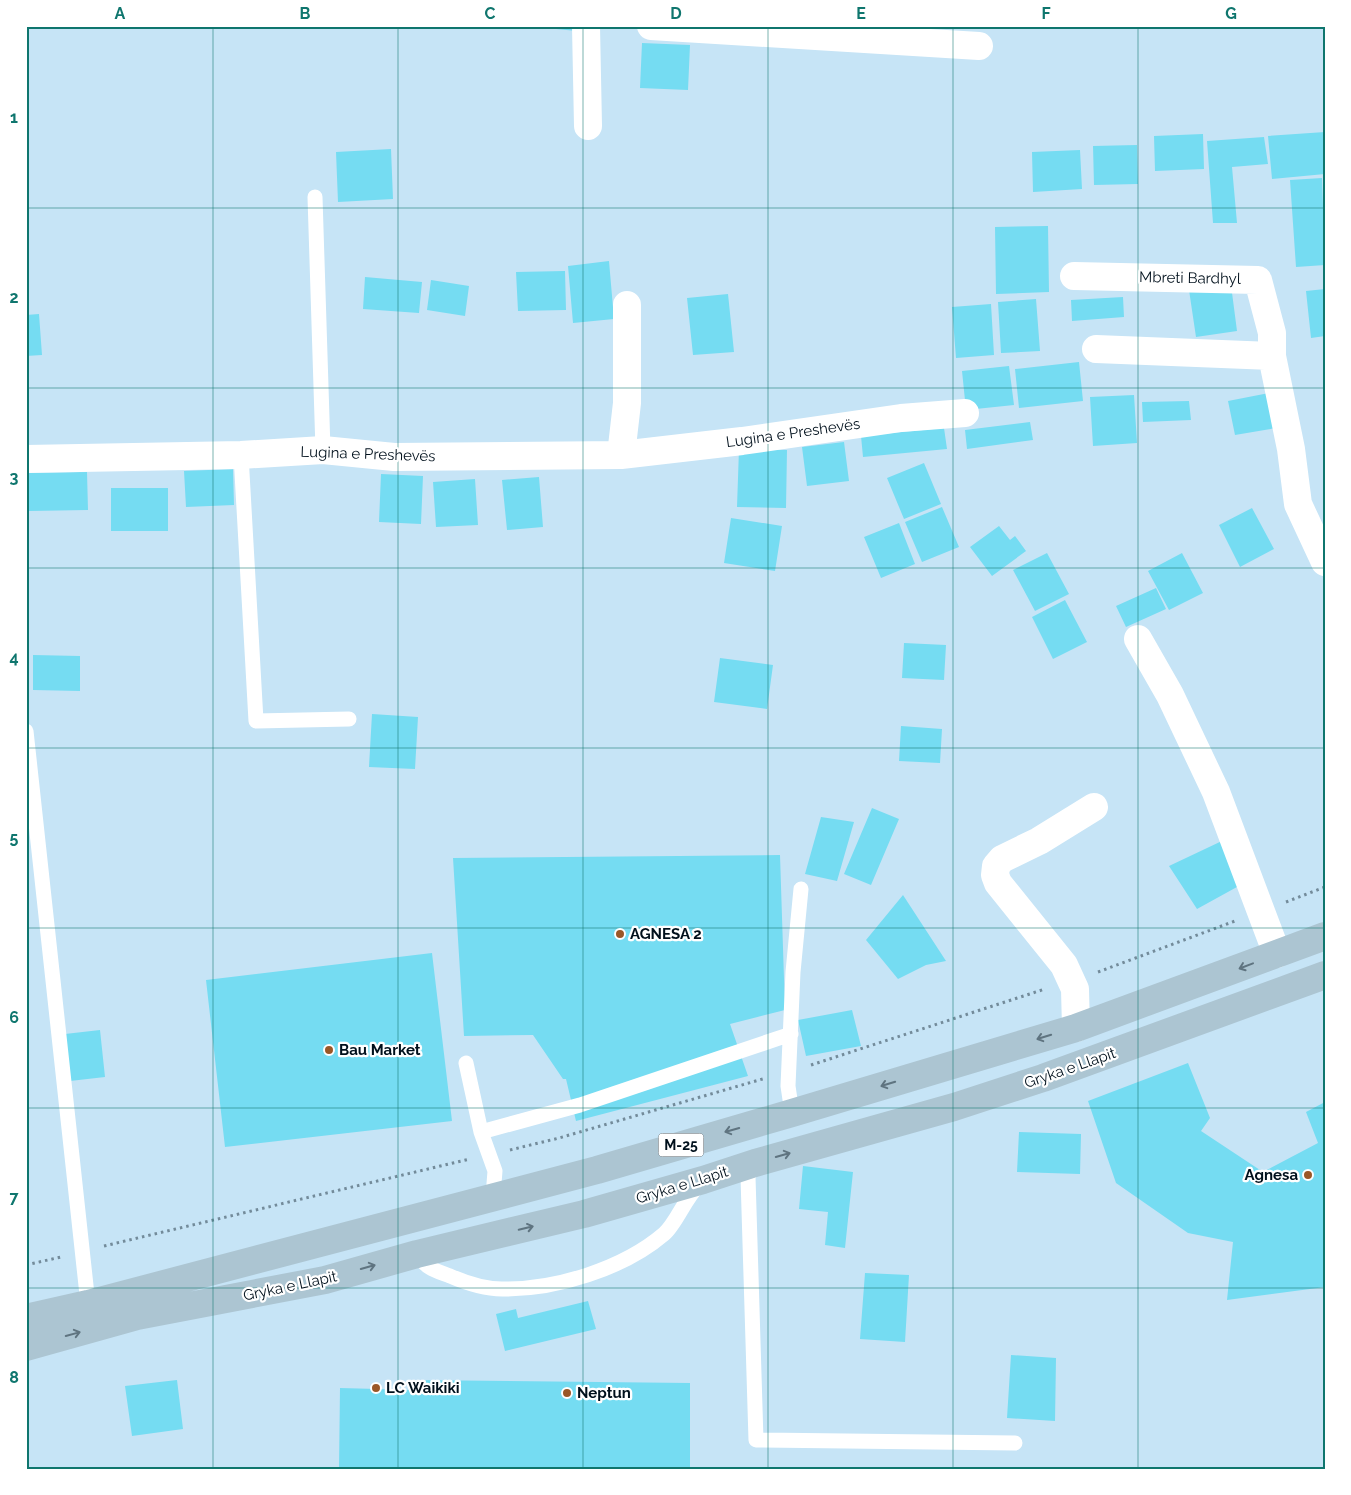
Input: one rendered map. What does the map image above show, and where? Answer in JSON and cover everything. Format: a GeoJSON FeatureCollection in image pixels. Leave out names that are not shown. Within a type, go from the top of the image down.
{"type":"FeatureCollection","features":[{"type":"Feature","properties":{"kind":"main road","name":"M-25"},"geometry":{"type":"LineString","coordinates":[[26,1318],[88,1304],[492,1196],[597,1170],[792,1113],[1076,1028],[1325,936]]}},
{"type":"Feature","properties":{"kind":"main road","name":"Gryka e Llapit"},"geometry":{"type":"LineString","coordinates":[[26,1347],[137,1316],[325,1280],[417,1254],[584,1214],[703,1180],[755,1163],[954,1107],[1043,1078],[1325,975]]}},
{"type":"Feature","properties":{"kind":"street"},"geometry":{"type":"LineString","coordinates":[[586,26],[588,126]]}},
{"type":"Feature","properties":{"kind":"street"},"geometry":{"type":"LineString","coordinates":[[651,26],[979,46]]}},
{"type":"Feature","properties":{"kind":"street","name":"Mbreti Bardhyl"},"geometry":{"type":"LineString","coordinates":[[1074,276],[1258,280],[1272,333],[1272,356],[1291,449],[1298,504],[1325,562]]}},
{"type":"Feature","properties":{"kind":"street"},"geometry":{"type":"LineString","coordinates":[[621,455],[628,403],[626,305]]}},
{"type":"Feature","properties":{"kind":"street"},"geometry":{"type":"LineString","coordinates":[[1096,349],[1272,356]]}},
{"type":"Feature","properties":{"kind":"street","name":"Lugina e Preshevës"},"geometry":{"type":"LineString","coordinates":[[26,459],[241,455],[323,450],[394,457],[621,455],[742,441],[901,418],[965,413]]}},
{"type":"Feature","properties":{"kind":"street"},"geometry":{"type":"LineString","coordinates":[[1138,639],[1170,695],[1216,792],[1277,954]]}},
{"type":"Feature","properties":{"kind":"street"},"geometry":{"type":"LineString","coordinates":[[1076,1028],[1075,989],[1064,965],[998,884],[995,875],[996,866],[1002,859],[1039,840],[1094,807]]}},
{"type":"Feature","properties":{"kind":"lane"},"geometry":{"type":"LineString","coordinates":[[316,197],[323,450]]}},
{"type":"Feature","properties":{"kind":"lane"},"geometry":{"type":"LineString","coordinates":[[241,455],[256,721],[349,719]]}},
{"type":"Feature","properties":{"kind":"lane"},"geometry":{"type":"LineString","coordinates":[[26,731],[88,1304]]}},
{"type":"Feature","properties":{"kind":"lane"},"geometry":{"type":"LineString","coordinates":[[792,1113],[788,1086],[801,889]]}},
{"type":"Feature","properties":{"kind":"lane"},"geometry":{"type":"LineString","coordinates":[[481,1132],[580,1105],[791,1034]]}},
{"type":"Feature","properties":{"kind":"lane"},"geometry":{"type":"LineString","coordinates":[[466,1063],[481,1132],[495,1171],[492,1196]]}},
{"type":"Feature","properties":{"kind":"lane"},"geometry":{"type":"LineString","coordinates":[[755,1163],[748,1177],[756,1440],[1015,1443]]}},
{"type":"Feature","properties":{"kind":"lane"},"geometry":{"type":"LineString","coordinates":[[417,1254],[425,1266],[469,1284],[501,1289],[539,1286],[599,1273],[631,1257],[666,1233],[688,1195],[703,1180]]}},
{"type":"Feature","properties":{"kind":"building"},"geometry":{"type":"Polygon","coordinates":[[[556,26],[577,26],[577,31],[556,29],[556,26]]]}},
{"type":"Feature","properties":{"kind":"building"},"geometry":{"type":"Polygon","coordinates":[[[642,43],[690,45],[688,90],[640,88],[642,43]]]}},
{"type":"Feature","properties":{"kind":"building"},"geometry":{"type":"Polygon","coordinates":[[[1325,132],[1325,174],[1272,179],[1268,136],[1325,132]]]}},
{"type":"Feature","properties":{"kind":"building"},"geometry":{"type":"Polygon","coordinates":[[[1203,134],[1204,169],[1155,171],[1154,136],[1203,134]]]}},
{"type":"Feature","properties":{"kind":"building"},"geometry":{"type":"Polygon","coordinates":[[[1264,137],[1268,164],[1232,167],[1237,223],[1213,223],[1207,141],[1264,137]]]}},
{"type":"Feature","properties":{"kind":"building"},"geometry":{"type":"Polygon","coordinates":[[[1137,145],[1138,184],[1094,185],[1093,146],[1137,145]]]}},
{"type":"Feature","properties":{"kind":"building"},"geometry":{"type":"Polygon","coordinates":[[[391,149],[393,199],[338,202],[336,152],[391,149]]]}},
{"type":"Feature","properties":{"kind":"building"},"geometry":{"type":"Polygon","coordinates":[[[1080,150],[1082,189],[1033,192],[1032,152],[1080,150]]]}},
{"type":"Feature","properties":{"kind":"building"},"geometry":{"type":"Polygon","coordinates":[[[1322,178],[1325,265],[1296,267],[1290,180],[1322,178]]]}},
{"type":"Feature","properties":{"kind":"building"},"geometry":{"type":"Polygon","coordinates":[[[1048,226],[1049,292],[996,294],[995,227],[1048,226]]]}},
{"type":"Feature","properties":{"kind":"building"},"geometry":{"type":"Polygon","coordinates":[[[609,261],[614,319],[573,323],[568,266],[609,261]]]}},
{"type":"Feature","properties":{"kind":"building"},"geometry":{"type":"Polygon","coordinates":[[[565,271],[566,310],[518,311],[516,272],[565,271]]]}},
{"type":"Feature","properties":{"kind":"building"},"geometry":{"type":"Polygon","coordinates":[[[365,277],[422,282],[419,313],[363,309],[365,277]]]}},
{"type":"Feature","properties":{"kind":"building"},"geometry":{"type":"Polygon","coordinates":[[[431,280],[469,286],[465,316],[427,310],[431,280]]]}},
{"type":"Feature","properties":{"kind":"building"},"geometry":{"type":"Polygon","coordinates":[[[1231,285],[1237,331],[1196,337],[1189,290],[1231,285]]]}},
{"type":"Feature","properties":{"kind":"building"},"geometry":{"type":"Polygon","coordinates":[[[1325,289],[1325,336],[1311,338],[1306,291],[1325,289]]]}},
{"type":"Feature","properties":{"kind":"building"},"geometry":{"type":"Polygon","coordinates":[[[728,294],[734,352],[693,355],[687,298],[728,294]]]}},
{"type":"Feature","properties":{"kind":"building"},"geometry":{"type":"Polygon","coordinates":[[[1123,297],[1124,317],[1072,321],[1071,300],[1123,297]]]}},
{"type":"Feature","properties":{"kind":"building"},"geometry":{"type":"Polygon","coordinates":[[[1036,299],[1040,351],[1001,353],[998,302],[1036,299]]]}},
{"type":"Feature","properties":{"kind":"building"},"geometry":{"type":"Polygon","coordinates":[[[991,304],[994,355],[956,358],[952,307],[991,304]]]}},
{"type":"Feature","properties":{"kind":"building"},"geometry":{"type":"Polygon","coordinates":[[[39,314],[42,355],[26,356],[26,315],[39,314]]]}},
{"type":"Feature","properties":{"kind":"building"},"geometry":{"type":"Polygon","coordinates":[[[1079,362],[1083,401],[1019,408],[1015,369],[1079,362]]]}},
{"type":"Feature","properties":{"kind":"building"},"geometry":{"type":"Polygon","coordinates":[[[1009,366],[1014,405],[966,410],[962,371],[1009,366]]]}},
{"type":"Feature","properties":{"kind":"building"},"geometry":{"type":"Polygon","coordinates":[[[1269,393],[1276,428],[1235,435],[1228,401],[1269,393]]]}},
{"type":"Feature","properties":{"kind":"building"},"geometry":{"type":"Polygon","coordinates":[[[1134,395],[1137,443],[1093,446],[1090,397],[1134,395]]]}},
{"type":"Feature","properties":{"kind":"building"},"geometry":{"type":"Polygon","coordinates":[[[1189,401],[1191,420],[1143,422],[1142,402],[1189,401]]]}},
{"type":"Feature","properties":{"kind":"building"},"geometry":{"type":"Polygon","coordinates":[[[1030,422],[1033,440],[967,449],[965,430],[1030,422]]]}},
{"type":"Feature","properties":{"kind":"building"},"geometry":{"type":"Polygon","coordinates":[[[944,428],[947,449],[863,457],[861,436],[944,428]]]}},
{"type":"Feature","properties":{"kind":"building"},"geometry":{"type":"Polygon","coordinates":[[[844,442],[849,481],[807,486],[802,447],[844,442]]]}},
{"type":"Feature","properties":{"kind":"building"},"geometry":{"type":"Polygon","coordinates":[[[739,449],[787,450],[786,508],[737,507],[739,449]]]}},
{"type":"Feature","properties":{"kind":"building"},"geometry":{"type":"Polygon","coordinates":[[[924,463],[941,504],[904,519],[887,478],[924,463]]]}},
{"type":"Feature","properties":{"kind":"building"},"geometry":{"type":"Polygon","coordinates":[[[233,469],[234,505],[186,507],[184,471],[233,469]]]}},
{"type":"Feature","properties":{"kind":"building"},"geometry":{"type":"Polygon","coordinates":[[[87,472],[88,510],[29,511],[28,473],[87,472]]]}},
{"type":"Feature","properties":{"kind":"building"},"geometry":{"type":"Polygon","coordinates":[[[381,474],[423,476],[421,524],[379,522],[381,474]]]}},
{"type":"Feature","properties":{"kind":"building"},"geometry":{"type":"Polygon","coordinates":[[[539,477],[543,527],[507,530],[502,480],[539,477]]]}},
{"type":"Feature","properties":{"kind":"building"},"geometry":{"type":"Polygon","coordinates":[[[475,479],[478,525],[436,527],[433,482],[475,479]]]}},
{"type":"Feature","properties":{"kind":"building"},"geometry":{"type":"Polygon","coordinates":[[[111,488],[168,488],[168,531],[111,531],[111,488]]]}},
{"type":"Feature","properties":{"kind":"building"},"geometry":{"type":"Polygon","coordinates":[[[942,507],[959,547],[922,562],[905,522],[942,507]]]}},
{"type":"Feature","properties":{"kind":"building"},"geometry":{"type":"Polygon","coordinates":[[[1252,508],[1274,549],[1240,567],[1219,525],[1252,508]]]}},
{"type":"Feature","properties":{"kind":"building"},"geometry":{"type":"Polygon","coordinates":[[[731,518],[782,526],[775,571],[724,563],[731,518]]]}},
{"type":"Feature","properties":{"kind":"building"},"geometry":{"type":"Polygon","coordinates":[[[899,523],[915,564],[881,578],[864,537],[899,523]]]}},
{"type":"Feature","properties":{"kind":"building"},"geometry":{"type":"Polygon","coordinates":[[[999,526],[1010,540],[1015,536],[1026,551],[992,576],[970,547],[999,526]]]}},
{"type":"Feature","properties":{"kind":"building"},"geometry":{"type":"Polygon","coordinates":[[[1047,553],[1069,594],[1035,611],[1013,570],[1047,553]]]}},
{"type":"Feature","properties":{"kind":"building"},"geometry":{"type":"Polygon","coordinates":[[[1182,553],[1203,593],[1169,610],[1148,571],[1182,553]]]}},
{"type":"Feature","properties":{"kind":"building"},"geometry":{"type":"Polygon","coordinates":[[[1156,588],[1166,609],[1126,627],[1116,606],[1156,588]]]}},
{"type":"Feature","properties":{"kind":"building"},"geometry":{"type":"Polygon","coordinates":[[[1065,600],[1087,642],[1053,659],[1032,617],[1065,600]]]}},
{"type":"Feature","properties":{"kind":"building"},"geometry":{"type":"Polygon","coordinates":[[[904,643],[946,645],[944,680],[902,678],[904,643]]]}},
{"type":"Feature","properties":{"kind":"building"},"geometry":{"type":"Polygon","coordinates":[[[33,655],[80,656],[80,691],[33,690],[33,655]]]}},
{"type":"Feature","properties":{"kind":"building"},"geometry":{"type":"Polygon","coordinates":[[[720,658],[773,665],[767,709],[714,702],[720,658]]]}},
{"type":"Feature","properties":{"kind":"building"},"geometry":{"type":"Polygon","coordinates":[[[372,714],[418,717],[415,769],[369,767],[372,714]]]}},
{"type":"Feature","properties":{"kind":"building"},"geometry":{"type":"Polygon","coordinates":[[[901,726],[942,729],[940,763],[899,761],[901,726]]]}},
{"type":"Feature","properties":{"kind":"building"},"geometry":{"type":"Polygon","coordinates":[[[872,808],[899,819],[871,885],[844,874],[872,808]]]}},
{"type":"Feature","properties":{"kind":"building"},"geometry":{"type":"Polygon","coordinates":[[[821,817],[854,822],[837,881],[805,874],[821,817]]]}},
{"type":"Feature","properties":{"kind":"building"},"geometry":{"type":"Polygon","coordinates":[[[1224,840],[1246,882],[1197,909],[1169,866],[1224,840]]]}},
{"type":"Feature","properties":{"kind":"building","name":"AGNESA 2"},"geometry":{"type":"Polygon","coordinates":[[[780,855],[785,1010],[730,1024],[748,1076],[576,1121],[566,1079],[563,1079],[533,1035],[464,1036],[453,858],[780,855]]]}},
{"type":"Feature","properties":{"kind":"building"},"geometry":{"type":"Polygon","coordinates":[[[903,895],[946,961],[926,965],[898,979],[866,940],[903,895]]]}},
{"type":"Feature","properties":{"kind":"building","name":"Bau Market"},"geometry":{"type":"Polygon","coordinates":[[[432,953],[452,1121],[225,1147],[206,980],[432,953]]]}},
{"type":"Feature","properties":{"kind":"building"},"geometry":{"type":"Polygon","coordinates":[[[852,1010],[861,1046],[806,1056],[798,1020],[852,1010]]]}},
{"type":"Feature","properties":{"kind":"building"},"geometry":{"type":"Polygon","coordinates":[[[100,1030],[105,1077],[70,1081],[65,1034],[100,1030]]]}},
{"type":"Feature","properties":{"kind":"building"},"geometry":{"type":"Polygon","coordinates":[[[1188,1063],[1210,1118],[1201,1131],[1263,1172],[1318,1143],[1306,1112],[1325,1102],[1325,1287],[1227,1300],[1233,1242],[1188,1233],[1116,1183],[1088,1101],[1188,1063]]]}},
{"type":"Feature","properties":{"kind":"building"},"geometry":{"type":"Polygon","coordinates":[[[1019,1132],[1081,1134],[1080,1174],[1017,1172],[1019,1132]]]}},
{"type":"Feature","properties":{"kind":"building"},"geometry":{"type":"Polygon","coordinates":[[[803,1166],[853,1172],[845,1248],[825,1245],[828,1212],[799,1209],[803,1166]]]}},
{"type":"Feature","properties":{"kind":"building"},"geometry":{"type":"Polygon","coordinates":[[[865,1273],[909,1275],[905,1342],[860,1339],[865,1273]]]}},
{"type":"Feature","properties":{"kind":"building"},"geometry":{"type":"Polygon","coordinates":[[[588,1301],[596,1329],[505,1351],[496,1314],[516,1309],[518,1318],[588,1301]]]}},
{"type":"Feature","properties":{"kind":"building"},"geometry":{"type":"Polygon","coordinates":[[[1011,1355],[1056,1358],[1055,1421],[1007,1418],[1011,1355]]]}},
{"type":"Feature","properties":{"kind":"building"},"geometry":{"type":"Polygon","coordinates":[[[177,1380],[183,1429],[132,1436],[125,1386],[177,1380]]]}},
{"type":"Feature","properties":{"kind":"building"},"geometry":{"type":"Polygon","coordinates":[[[415,1380],[690,1383],[690,1469],[339,1469],[340,1388],[415,1390],[415,1380]]]}},
{"type":"Feature","properties":{"kind":"place","name":"AGNESA 2"},"geometry":{"type":"Point","coordinates":[620,934]}},
{"type":"Feature","properties":{"kind":"place","name":"Bau Market"},"geometry":{"type":"Point","coordinates":[329,1050]}},
{"type":"Feature","properties":{"kind":"place","name":"Agnesa"},"geometry":{"type":"Point","coordinates":[1308,1175]}},
{"type":"Feature","properties":{"kind":"place","name":"LC Waikiki"},"geometry":{"type":"Point","coordinates":[376,1388]}},
{"type":"Feature","properties":{"kind":"place","name":"Neptun"},"geometry":{"type":"Point","coordinates":[567,1393]}}]}
